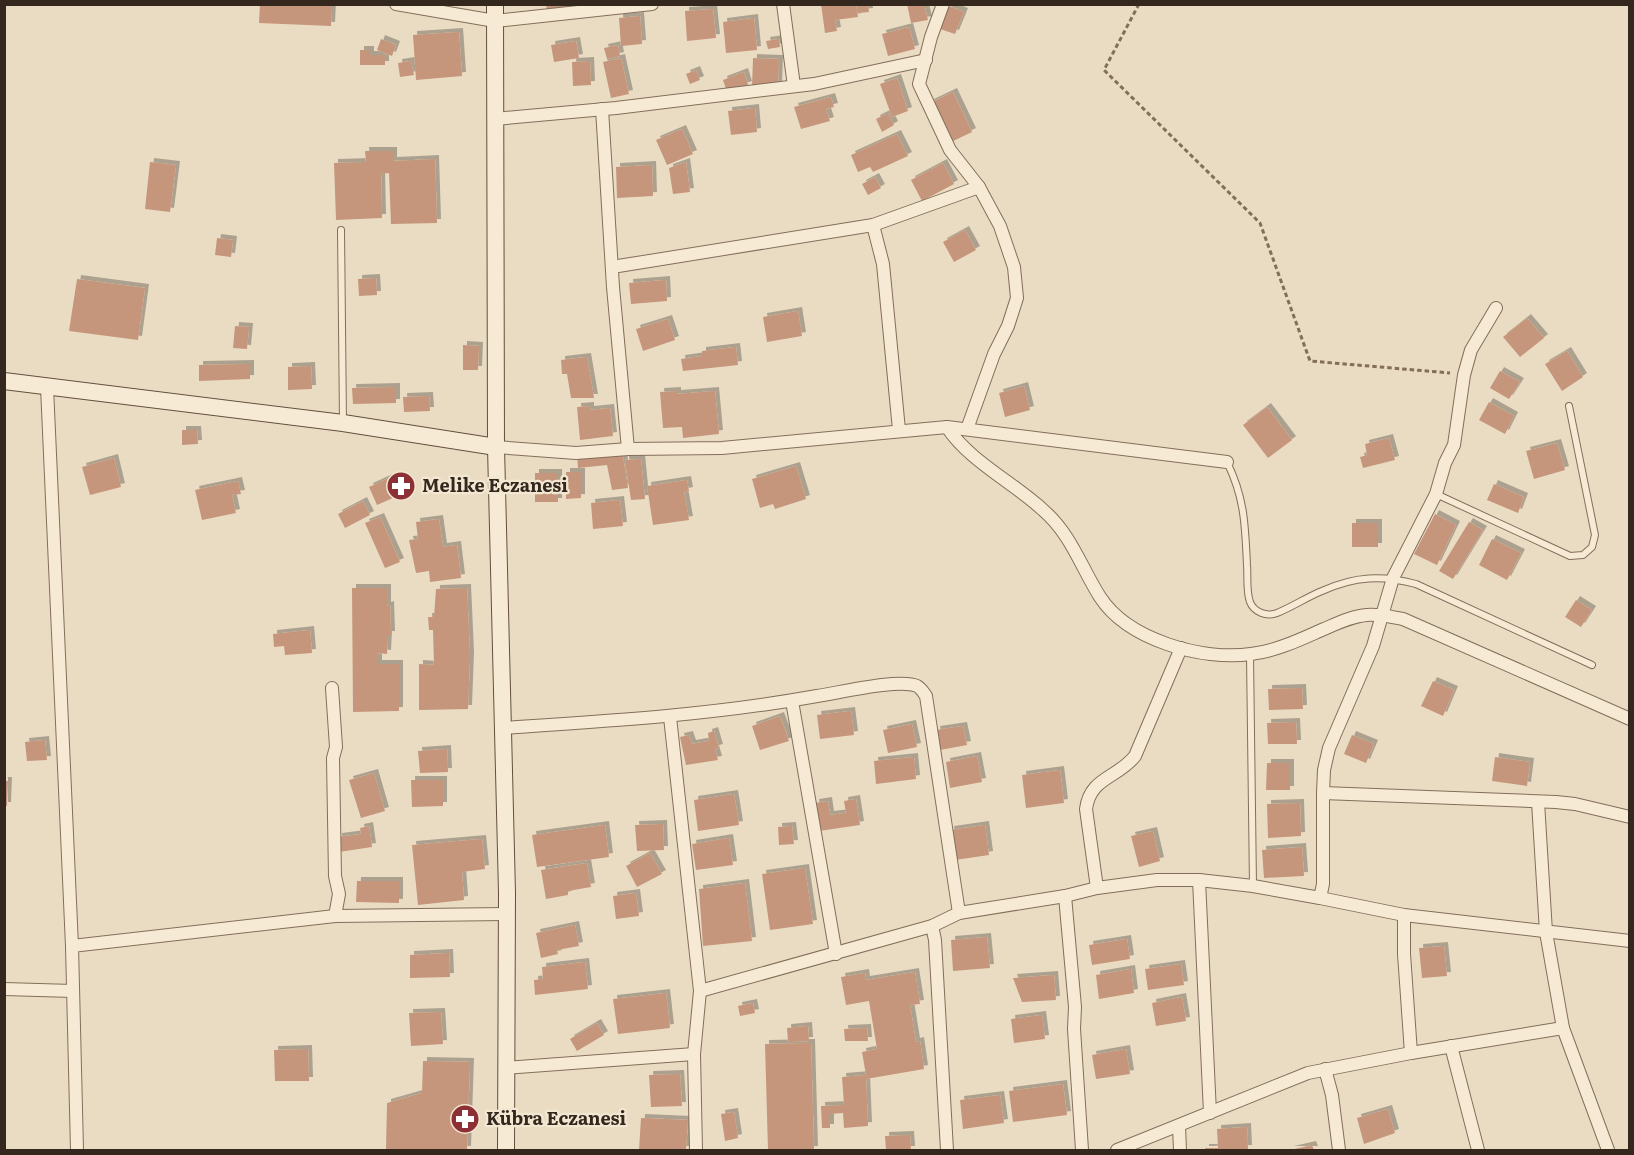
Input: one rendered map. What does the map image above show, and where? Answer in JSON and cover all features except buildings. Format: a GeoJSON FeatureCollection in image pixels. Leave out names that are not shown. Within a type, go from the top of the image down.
{"type":"FeatureCollection","features":[{"type":"Feature","properties":{"kind":"street"},"geometry":{"type":"LineString","coordinates":[[396,4],[495,13],[652,4]]}},
{"type":"Feature","properties":{"kind":"street"},"geometry":{"type":"LineString","coordinates":[[783,4],[794,86]]}},
{"type":"Feature","properties":{"kind":"street"},"geometry":{"type":"LineString","coordinates":[[944,4],[931,37],[919,84],[950,150],[979,187],[1000,226],[1014,267],[1017,298],[967,429]]}},
{"type":"Feature","properties":{"kind":"street"},"geometry":{"type":"LineString","coordinates":[[495,13],[496,447],[507,914],[506,1150]]}},
{"type":"Feature","properties":{"kind":"street"},"geometry":{"type":"LineString","coordinates":[[495,119],[814,84],[926,60]]}},
{"type":"Feature","properties":{"kind":"street"},"geometry":{"type":"LineString","coordinates":[[602,109],[612,267],[628,449]]}},
{"type":"Feature","properties":{"kind":"street"},"geometry":{"type":"LineString","coordinates":[[612,267],[873,225],[979,187]]}},
{"type":"Feature","properties":{"kind":"street"},"geometry":{"type":"LineString","coordinates":[[873,225],[883,264],[899,430]]}},
{"type":"Feature","properties":{"kind":"street"},"geometry":{"type":"LineString","coordinates":[[1320,898],[1323,884],[1324,770],[1329,748],[1335,729],[1373,646],[1393,578],[1436,494],[1445,463],[1454,445],[1464,375],[1471,350],[1496,308]]}},
{"type":"Feature","properties":{"kind":"street"},"geometry":{"type":"LineString","coordinates":[[4,381],[343,423],[496,447],[576,453],[628,449],[722,448],[947,427],[1227,462]]}},
{"type":"Feature","properties":{"kind":"street"},"geometry":{"type":"LineString","coordinates":[[47,387],[72,946],[77,1150]]}},
{"type":"Feature","properties":{"kind":"street"},"geometry":{"type":"LineString","coordinates":[[947,427],[967,451],[1044,510],[1057,523],[1101,598],[1116,615],[1136,630],[1159,641],[1181,648],[1229,656],[1250,655],[1287,644],[1346,619],[1382,615],[1403,619],[1629,719]]}},
{"type":"Feature","properties":{"kind":"street"},"geometry":{"type":"LineString","coordinates":[[1097,888],[1086,809],[1088,796],[1096,784],[1126,766],[1135,756],[1181,648]]}},
{"type":"Feature","properties":{"kind":"street"},"geometry":{"type":"LineString","coordinates":[[502,728],[670,717],[792,701],[883,685],[910,684],[919,687],[926,696],[958,913]]}},
{"type":"Feature","properties":{"kind":"street"},"geometry":{"type":"LineString","coordinates":[[332,688],[336,747],[333,758],[335,876],[339,894],[335,916]]}},
{"type":"Feature","properties":{"kind":"street"},"geometry":{"type":"LineString","coordinates":[[792,701],[836,954]]}},
{"type":"Feature","properties":{"kind":"street"},"geometry":{"type":"LineString","coordinates":[[670,717],[700,991],[694,1054],[696,1150]]}},
{"type":"Feature","properties":{"kind":"street"},"geometry":{"type":"LineString","coordinates":[[1323,793],[1575,804],[1629,817]]}},
{"type":"Feature","properties":{"kind":"street"},"geometry":{"type":"LineString","coordinates":[[1538,802],[1546,932],[1563,1028],[1608,1150]]}},
{"type":"Feature","properties":{"kind":"street"},"geometry":{"type":"LineString","coordinates":[[700,991],[932,926],[958,913],[1065,896],[1097,888],[1156,880],[1199,880],[1253,886],[1404,915],[1629,941]]}},
{"type":"Feature","properties":{"kind":"street"},"geometry":{"type":"LineString","coordinates":[[1199,880],[1210,1113]]}},
{"type":"Feature","properties":{"kind":"street"},"geometry":{"type":"LineString","coordinates":[[1065,896],[1075,1007],[1074,1029],[1082,1150]]}},
{"type":"Feature","properties":{"kind":"street"},"geometry":{"type":"LineString","coordinates":[[72,946],[335,916],[507,914]]}},
{"type":"Feature","properties":{"kind":"street"},"geometry":{"type":"LineString","coordinates":[[1404,915],[1404,954],[1411,1053]]}},
{"type":"Feature","properties":{"kind":"street"},"geometry":{"type":"LineString","coordinates":[[932,926],[935,940],[947,1150]]}},
{"type":"Feature","properties":{"kind":"street"},"geometry":{"type":"LineString","coordinates":[[4,989],[73,991]]}},
{"type":"Feature","properties":{"kind":"street"},"geometry":{"type":"LineString","coordinates":[[1117,1150],[1290,1079],[1325,1069],[1563,1028]]}},
{"type":"Feature","properties":{"kind":"street"},"geometry":{"type":"LineString","coordinates":[[1451,1046],[1478,1150]]}},
{"type":"Feature","properties":{"kind":"street"},"geometry":{"type":"LineString","coordinates":[[506,1068],[694,1054]]}},
{"type":"Feature","properties":{"kind":"street"},"geometry":{"type":"LineString","coordinates":[[1325,1069],[1332,1095],[1339,1150]]}},
{"type":"Feature","properties":{"kind":"street"},"geometry":{"type":"LineString","coordinates":[[1179,1126],[1180,1150]]}},
{"type":"Feature","properties":{"kind":"lane"},"geometry":{"type":"LineString","coordinates":[[341,230],[343,423]]}},
{"type":"Feature","properties":{"kind":"lane"},"geometry":{"type":"LineString","coordinates":[[1436,494],[1570,556],[1583,555],[1592,547],[1595,535],[1569,406]]}},
{"type":"Feature","properties":{"kind":"lane"},"geometry":{"type":"LineString","coordinates":[[1227,462],[1238,484],[1241,498],[1246,530],[1249,598],[1258,612],[1274,614],[1338,584],[1368,578],[1393,578],[1416,584],[1592,665]]}},
{"type":"Feature","properties":{"kind":"lane"},"geometry":{"type":"LineString","coordinates":[[1250,655],[1253,886]]}},
{"type":"Feature","properties":{"kind":"path"},"geometry":{"type":"LineString","coordinates":[[1139,4],[1104,70],[1260,223],[1310,361],[1464,375]]}},
{"type":"Feature","properties":{"kind":"place","name":"Melike Eczanesi"},"geometry":{"type":"Point","coordinates":[401,486]}},
{"type":"Feature","properties":{"kind":"place","name":"Kübra Eczanesi"},"geometry":{"type":"Point","coordinates":[465,1119]}}]}
